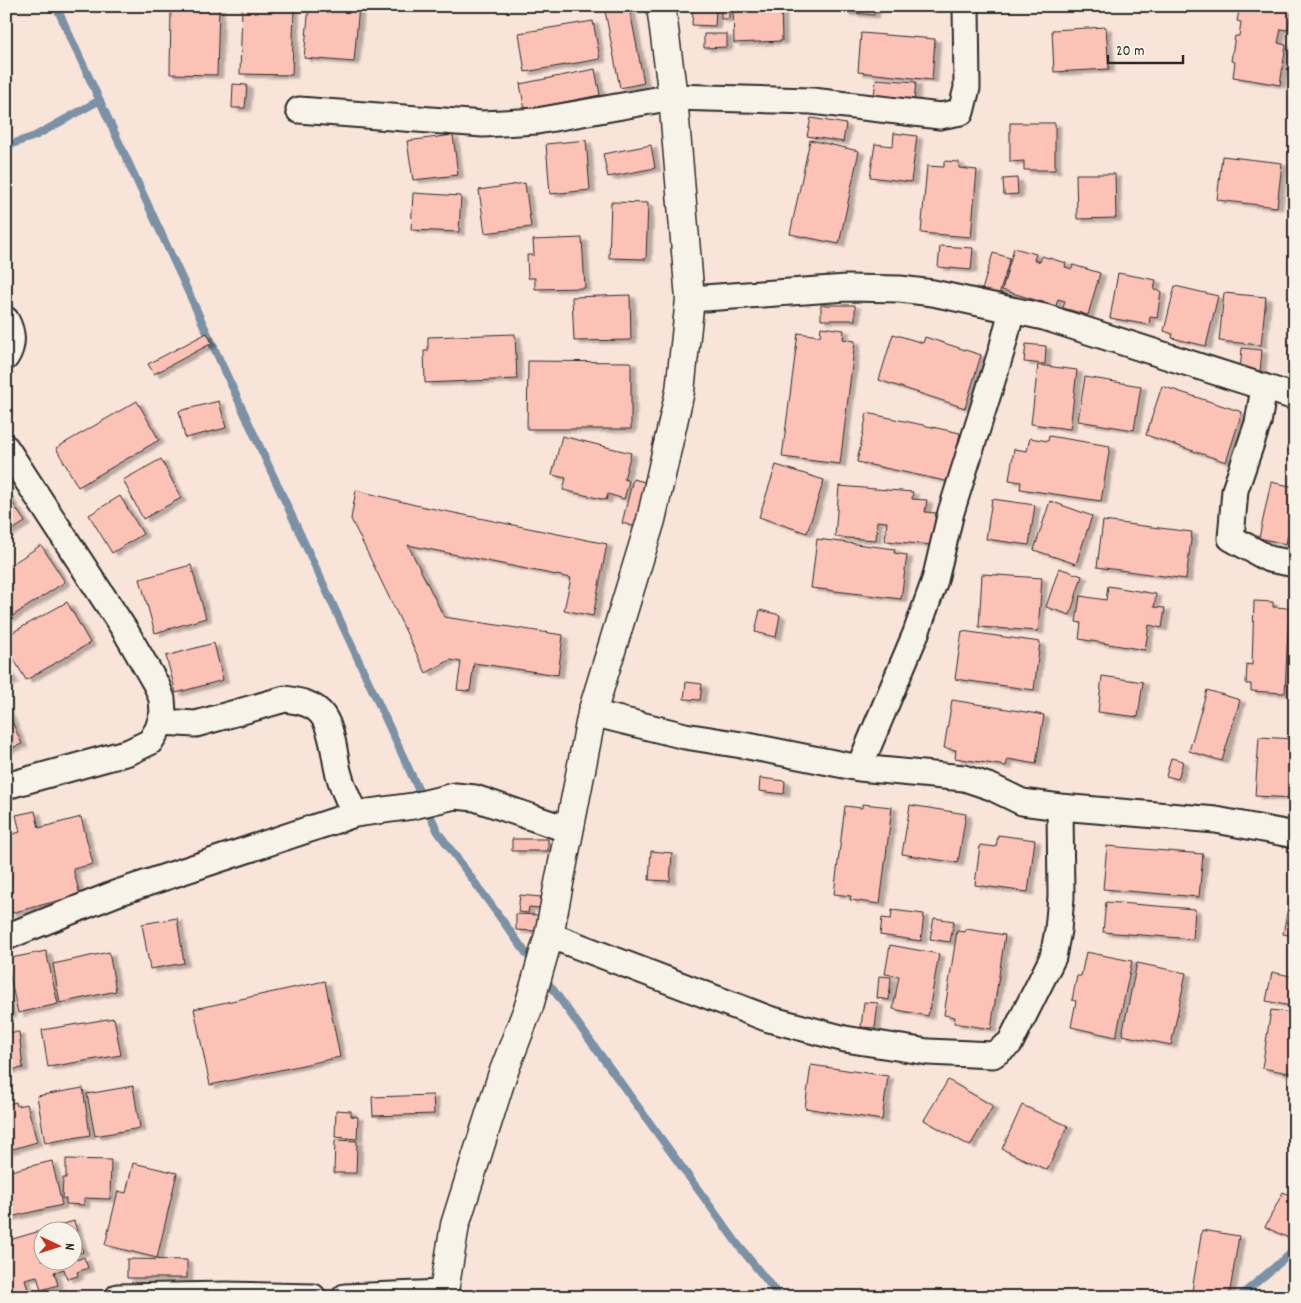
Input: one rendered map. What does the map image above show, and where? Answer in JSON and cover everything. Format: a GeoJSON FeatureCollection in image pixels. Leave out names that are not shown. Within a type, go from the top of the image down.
{"type":"FeatureCollection","features":[{"type":"Feature","properties":{"kind":"street"},"geometry":{"type":"LineString","coordinates":[[345,1297],[443,1295],[455,1225],[502,1076],[529,1006],[549,935],[592,713],[651,520],[680,391],[690,299],[673,97],[660,6]]}},
{"type":"Feature","properties":{"kind":"street"},"geometry":{"type":"LineString","coordinates":[[299,110],[483,124],[537,121],[673,97],[812,100],[940,116],[961,112],[967,88],[966,6]]}},
{"type":"Feature","properties":{"kind":"street"},"geometry":{"type":"LineString","coordinates":[[690,299],[847,288],[900,289],[933,293],[1044,317],[1295,398]]}},
{"type":"Feature","properties":{"kind":"street"},"geometry":{"type":"LineString","coordinates":[[858,768],[916,633],[935,580],[951,512],[1012,310]]}},
{"type":"Feature","properties":{"kind":"street"},"geometry":{"type":"LineString","coordinates":[[6,320],[13,338],[12,346],[6,357]]}},
{"type":"Feature","properties":{"kind":"street"},"geometry":{"type":"LineString","coordinates":[[1264,388],[1258,423],[1235,490],[1231,538],[1269,559],[1295,564]]}},
{"type":"Feature","properties":{"kind":"street"},"geometry":{"type":"LineString","coordinates":[[6,448],[126,632],[157,686],[162,699],[163,713],[161,722],[150,742],[129,752],[6,786]]}},
{"type":"Feature","properties":{"kind":"street"},"geometry":{"type":"LineString","coordinates":[[161,722],[196,724],[285,699],[299,701],[314,707],[322,715],[330,732],[344,790],[355,814]]}},
{"type":"Feature","properties":{"kind":"street"},"geometry":{"type":"LineString","coordinates":[[592,713],[685,736],[748,746],[858,768],[964,778],[991,787],[1022,802],[1216,820],[1295,835]]}},
{"type":"Feature","properties":{"kind":"street"},"geometry":{"type":"LineString","coordinates":[[6,938],[117,893],[355,814],[413,806],[448,797],[475,798],[569,830]]}},
{"type":"Feature","properties":{"kind":"street"},"geometry":{"type":"LineString","coordinates":[[549,935],[769,1019],[845,1040],[928,1052],[993,1055],[1010,1043],[1053,957],[1061,897],[1060,807]]}},
{"type":"Feature","properties":{"kind":"street"},"geometry":{"type":"LineString","coordinates":[[118,1297],[226,1295],[313,1297]]}},
{"type":"Feature","properties":{"kind":"building"},"geometry":{"type":"Polygon","coordinates":[[[171,6],[219,6],[217,75],[170,74],[171,6]]]}},
{"type":"Feature","properties":{"kind":"building"},"geometry":{"type":"Polygon","coordinates":[[[242,6],[294,6],[292,75],[240,74],[242,6]]]}},
{"type":"Feature","properties":{"kind":"building"},"geometry":{"type":"Polygon","coordinates":[[[309,6],[359,6],[354,62],[304,58],[309,6]]]}},
{"type":"Feature","properties":{"kind":"building"},"geometry":{"type":"Polygon","coordinates":[[[629,6],[644,83],[620,88],[605,11],[629,6]]]}},
{"type":"Feature","properties":{"kind":"building"},"geometry":{"type":"Polygon","coordinates":[[[693,6],[716,7],[715,26],[692,25],[693,6]]]}},
{"type":"Feature","properties":{"kind":"building"},"geometry":{"type":"Polygon","coordinates":[[[844,6],[875,6],[874,15],[844,12],[844,6]]]}},
{"type":"Feature","properties":{"kind":"building"},"geometry":{"type":"Polygon","coordinates":[[[1240,6],[1292,6],[1288,30],[1281,29],[1278,43],[1286,45],[1280,85],[1233,77],[1235,62],[1231,61],[1235,36],[1239,36],[1241,22],[1237,21],[1240,6]]]}},
{"type":"Feature","properties":{"kind":"building"},"geometry":{"type":"Polygon","coordinates":[[[781,7],[782,41],[734,43],[733,8],[781,7]]]}},
{"type":"Feature","properties":{"kind":"building"},"geometry":{"type":"Polygon","coordinates":[[[721,8],[729,8],[729,19],[721,19],[721,8]]]}},
{"type":"Feature","properties":{"kind":"building"},"geometry":{"type":"Polygon","coordinates":[[[593,21],[600,59],[525,72],[519,33],[593,21]]]}},
{"type":"Feature","properties":{"kind":"building"},"geometry":{"type":"Polygon","coordinates":[[[1106,27],[1109,69],[1054,72],[1052,30],[1106,27]]]}},
{"type":"Feature","properties":{"kind":"building"},"geometry":{"type":"Polygon","coordinates":[[[861,33],[935,39],[932,80],[858,72],[861,33]]]}},
{"type":"Feature","properties":{"kind":"building"},"geometry":{"type":"Polygon","coordinates":[[[704,34],[727,34],[727,47],[704,48],[704,34]]]}},
{"type":"Feature","properties":{"kind":"building"},"geometry":{"type":"Polygon","coordinates":[[[595,69],[600,95],[525,110],[520,84],[595,69]]]}},
{"type":"Feature","properties":{"kind":"building"},"geometry":{"type":"Polygon","coordinates":[[[876,79],[916,82],[914,101],[874,97],[876,79]]]}},
{"type":"Feature","properties":{"kind":"building"},"geometry":{"type":"Polygon","coordinates":[[[233,84],[247,85],[245,108],[232,108],[233,84]]]}},
{"type":"Feature","properties":{"kind":"building"},"geometry":{"type":"Polygon","coordinates":[[[811,118],[846,124],[843,142],[807,136],[811,118]]]}},
{"type":"Feature","properties":{"kind":"building"},"geometry":{"type":"Polygon","coordinates":[[[1010,123],[1055,123],[1055,170],[1024,170],[1024,161],[1010,162],[1010,123]]]}},
{"type":"Feature","properties":{"kind":"building"},"geometry":{"type":"Polygon","coordinates":[[[894,133],[917,136],[911,182],[870,177],[875,144],[893,146],[894,133]]]}},
{"type":"Feature","properties":{"kind":"building"},"geometry":{"type":"Polygon","coordinates":[[[453,135],[458,175],[413,180],[407,141],[453,135]]]}},
{"type":"Feature","properties":{"kind":"building"},"geometry":{"type":"Polygon","coordinates":[[[586,140],[590,190],[550,194],[546,144],[586,140]]]}},
{"type":"Feature","properties":{"kind":"building"},"geometry":{"type":"Polygon","coordinates":[[[810,140],[859,151],[839,244],[790,234],[810,140]]]}},
{"type":"Feature","properties":{"kind":"building"},"geometry":{"type":"Polygon","coordinates":[[[651,145],[655,168],[608,177],[603,154],[651,145]]]}},
{"type":"Feature","properties":{"kind":"building"},"geometry":{"type":"Polygon","coordinates":[[[1222,156],[1282,163],[1277,207],[1217,200],[1222,156]]]}},
{"type":"Feature","properties":{"kind":"building"},"geometry":{"type":"Polygon","coordinates":[[[944,161],[959,162],[959,168],[977,170],[971,237],[921,233],[927,166],[944,167],[944,161]]]}},
{"type":"Feature","properties":{"kind":"building"},"geometry":{"type":"Polygon","coordinates":[[[1076,174],[1115,174],[1116,218],[1077,219],[1076,174]]]}},
{"type":"Feature","properties":{"kind":"building"},"geometry":{"type":"Polygon","coordinates":[[[1017,178],[1018,194],[1004,195],[1003,179],[1017,178]]]}},
{"type":"Feature","properties":{"kind":"building"},"geometry":{"type":"Polygon","coordinates":[[[525,183],[531,227],[485,233],[479,190],[525,183]]]}},
{"type":"Feature","properties":{"kind":"building"},"geometry":{"type":"Polygon","coordinates":[[[413,193],[461,196],[459,232],[411,230],[413,193]]]}},
{"type":"Feature","properties":{"kind":"building"},"geometry":{"type":"Polygon","coordinates":[[[611,202],[648,203],[646,259],[609,258],[611,202]]]}},
{"type":"Feature","properties":{"kind":"building"},"geometry":{"type":"Polygon","coordinates":[[[582,238],[585,288],[535,289],[535,278],[528,278],[527,255],[534,255],[533,240],[582,238]]]}},
{"type":"Feature","properties":{"kind":"building"},"geometry":{"type":"Polygon","coordinates":[[[940,246],[973,248],[971,270],[938,267],[940,246]]]}},
{"type":"Feature","properties":{"kind":"building"},"geometry":{"type":"Polygon","coordinates":[[[1014,248],[1036,254],[1034,260],[1040,262],[1042,256],[1066,263],[1065,267],[1072,269],[1073,265],[1100,273],[1088,315],[1063,308],[1065,301],[1058,299],[1056,306],[1002,290],[1014,248]]]}},
{"type":"Feature","properties":{"kind":"building"},"geometry":{"type":"Polygon","coordinates":[[[993,253],[1010,258],[999,295],[982,290],[993,253]]]}},
{"type":"Feature","properties":{"kind":"building"},"geometry":{"type":"Polygon","coordinates":[[[1118,273],[1156,280],[1154,290],[1161,291],[1157,318],[1150,317],[1149,325],[1110,318],[1118,273]]]}},
{"type":"Feature","properties":{"kind":"building"},"geometry":{"type":"Polygon","coordinates":[[[1175,286],[1218,296],[1206,346],[1172,338],[1173,334],[1164,331],[1175,286]]]}},
{"type":"Feature","properties":{"kind":"building"},"geometry":{"type":"Polygon","coordinates":[[[1224,293],[1266,297],[1261,345],[1219,341],[1224,293]]]}},
{"type":"Feature","properties":{"kind":"building"},"geometry":{"type":"Polygon","coordinates":[[[630,295],[631,340],[574,341],[572,297],[630,295]]]}},
{"type":"Feature","properties":{"kind":"building"},"geometry":{"type":"Polygon","coordinates":[[[821,305],[855,305],[855,320],[821,320],[821,305]]]}},
{"type":"Feature","properties":{"kind":"building"},"geometry":{"type":"Polygon","coordinates":[[[821,327],[844,330],[843,339],[855,341],[840,464],[782,457],[798,333],[820,336],[821,327]]]}},
{"type":"Feature","properties":{"kind":"building"},"geometry":{"type":"Polygon","coordinates":[[[207,333],[212,343],[154,374],[148,364],[207,333]]]}},
{"type":"Feature","properties":{"kind":"building"},"geometry":{"type":"Polygon","coordinates":[[[515,334],[517,379],[425,383],[424,351],[428,351],[428,337],[515,334]]]}},
{"type":"Feature","properties":{"kind":"building"},"geometry":{"type":"Polygon","coordinates":[[[893,334],[923,343],[925,337],[981,355],[965,408],[879,380],[893,334]]]}},
{"type":"Feature","properties":{"kind":"building"},"geometry":{"type":"Polygon","coordinates":[[[1026,344],[1046,346],[1045,364],[1024,362],[1026,344]]]}},
{"type":"Feature","properties":{"kind":"building"},"geometry":{"type":"Polygon","coordinates":[[[1242,348],[1262,350],[1260,373],[1240,371],[1242,348]]]}},
{"type":"Feature","properties":{"kind":"building"},"geometry":{"type":"Polygon","coordinates":[[[528,361],[631,362],[631,429],[527,429],[528,361]]]}},
{"type":"Feature","properties":{"kind":"building"},"geometry":{"type":"Polygon","coordinates":[[[1038,365],[1077,370],[1070,429],[1031,424],[1038,365]]]}},
{"type":"Feature","properties":{"kind":"building"},"geometry":{"type":"Polygon","coordinates":[[[1085,377],[1141,386],[1134,430],[1078,421],[1085,377]]]}},
{"type":"Feature","properties":{"kind":"building"},"geometry":{"type":"Polygon","coordinates":[[[1162,386],[1242,412],[1226,462],[1146,435],[1162,386]]]}},
{"type":"Feature","properties":{"kind":"building"},"geometry":{"type":"Polygon","coordinates":[[[137,401],[159,440],[78,487],[56,448],[137,401]]]}},
{"type":"Feature","properties":{"kind":"building"},"geometry":{"type":"Polygon","coordinates":[[[219,401],[226,428],[185,438],[179,411],[219,401]]]}},
{"type":"Feature","properties":{"kind":"building"},"geometry":{"type":"Polygon","coordinates":[[[867,413],[960,433],[950,482],[857,462],[867,413]]]}},
{"type":"Feature","properties":{"kind":"building"},"geometry":{"type":"Polygon","coordinates":[[[562,436],[631,453],[624,479],[629,481],[624,499],[608,494],[606,500],[563,490],[566,478],[552,475],[562,436]]]}},
{"type":"Feature","properties":{"kind":"building"},"geometry":{"type":"Polygon","coordinates":[[[1049,436],[1110,446],[1101,501],[1020,489],[1021,482],[1009,480],[1014,449],[1027,451],[1030,438],[1048,441],[1049,436]]]}},
{"type":"Feature","properties":{"kind":"building"},"geometry":{"type":"Polygon","coordinates":[[[161,459],[181,498],[143,519],[123,480],[161,459]]]}},
{"type":"Feature","properties":{"kind":"building"},"geometry":{"type":"Polygon","coordinates":[[[776,465],[824,480],[807,533],[759,517],[776,465]]]}},
{"type":"Feature","properties":{"kind":"building"},"geometry":{"type":"Polygon","coordinates":[[[633,479],[649,483],[637,527],[622,523],[633,479]]]}},
{"type":"Feature","properties":{"kind":"building"},"geometry":{"type":"Polygon","coordinates":[[[1271,482],[1295,487],[1295,511],[1293,511],[1286,544],[1259,538],[1271,482]]]}},
{"type":"Feature","properties":{"kind":"building"},"geometry":{"type":"Polygon","coordinates":[[[839,486],[913,492],[912,499],[927,500],[925,512],[936,513],[933,545],[885,541],[887,522],[877,521],[876,540],[835,537],[839,486]]]}},
{"type":"Feature","properties":{"kind":"building"},"geometry":{"type":"Polygon","coordinates":[[[356,490],[415,505],[607,544],[593,616],[564,610],[571,578],[408,545],[444,617],[563,635],[558,675],[474,663],[470,691],[457,690],[461,662],[450,660],[426,673],[351,519],[356,490]]]}},
{"type":"Feature","properties":{"kind":"building"},"geometry":{"type":"Polygon","coordinates":[[[6,493],[25,522],[6,534],[6,493]]]}},
{"type":"Feature","properties":{"kind":"building"},"geometry":{"type":"Polygon","coordinates":[[[120,496],[143,534],[112,553],[89,515],[120,496]]]}},
{"type":"Feature","properties":{"kind":"building"},"geometry":{"type":"Polygon","coordinates":[[[992,499],[1035,505],[1029,545],[986,539],[992,499]]]}},
{"type":"Feature","properties":{"kind":"building"},"geometry":{"type":"Polygon","coordinates":[[[1050,501],[1092,516],[1076,564],[1034,550],[1050,501]]]}},
{"type":"Feature","properties":{"kind":"building"},"geometry":{"type":"Polygon","coordinates":[[[1103,521],[1192,532],[1186,579],[1097,567],[1103,521]]]}},
{"type":"Feature","properties":{"kind":"building"},"geometry":{"type":"Polygon","coordinates":[[[817,539],[895,549],[894,553],[907,555],[901,599],[811,588],[817,539]]]}},
{"type":"Feature","properties":{"kind":"building"},"geometry":{"type":"Polygon","coordinates":[[[41,545],[65,582],[6,620],[6,568],[41,545]]]}},
{"type":"Feature","properties":{"kind":"building"},"geometry":{"type":"Polygon","coordinates":[[[191,565],[206,618],[155,633],[140,579],[191,565]]]}},
{"type":"Feature","properties":{"kind":"building"},"geometry":{"type":"Polygon","coordinates":[[[1059,568],[1082,576],[1070,615],[1046,607],[1059,568]]]}},
{"type":"Feature","properties":{"kind":"building"},"geometry":{"type":"Polygon","coordinates":[[[982,574],[1042,578],[1038,631],[979,627],[982,574]]]}},
{"type":"Feature","properties":{"kind":"building"},"geometry":{"type":"Polygon","coordinates":[[[1108,586],[1156,594],[1154,607],[1165,608],[1162,628],[1149,625],[1145,650],[1079,639],[1081,623],[1076,622],[1080,596],[1106,600],[1108,586]]]}},
{"type":"Feature","properties":{"kind":"building"},"geometry":{"type":"Polygon","coordinates":[[[1254,601],[1273,602],[1273,607],[1289,608],[1285,693],[1251,691],[1251,684],[1246,684],[1247,664],[1252,665],[1254,601]]]}},
{"type":"Feature","properties":{"kind":"building"},"geometry":{"type":"Polygon","coordinates":[[[67,602],[90,643],[26,680],[6,646],[6,636],[67,602]]]}},
{"type":"Feature","properties":{"kind":"building"},"geometry":{"type":"Polygon","coordinates":[[[760,610],[780,615],[776,637],[755,632],[760,610]]]}},
{"type":"Feature","properties":{"kind":"building"},"geometry":{"type":"Polygon","coordinates":[[[962,631],[1040,642],[1034,690],[955,679],[962,631]]]}},
{"type":"Feature","properties":{"kind":"building"},"geometry":{"type":"Polygon","coordinates":[[[214,643],[223,680],[176,693],[166,656],[214,643]]]}},
{"type":"Feature","properties":{"kind":"building"},"geometry":{"type":"Polygon","coordinates":[[[6,668],[13,680],[6,684],[6,668]]]}},
{"type":"Feature","properties":{"kind":"building"},"geometry":{"type":"Polygon","coordinates":[[[1102,676],[1143,682],[1138,717],[1098,712],[1102,676]]]}},
{"type":"Feature","properties":{"kind":"building"},"geometry":{"type":"Polygon","coordinates":[[[686,682],[702,684],[700,700],[684,699],[686,682]]]}},
{"type":"Feature","properties":{"kind":"building"},"geometry":{"type":"Polygon","coordinates":[[[1207,690],[1240,700],[1222,761],[1189,751],[1207,690]]]}},
{"type":"Feature","properties":{"kind":"building"},"geometry":{"type":"Polygon","coordinates":[[[952,700],[1044,715],[1036,764],[1008,759],[1006,766],[955,758],[956,750],[944,748],[952,700]]]}},
{"type":"Feature","properties":{"kind":"building"},"geometry":{"type":"Polygon","coordinates":[[[6,708],[22,744],[6,750],[6,708]]]}},
{"type":"Feature","properties":{"kind":"building"},"geometry":{"type":"Polygon","coordinates":[[[1259,737],[1295,739],[1295,798],[1255,796],[1259,737]]]}},
{"type":"Feature","properties":{"kind":"building"},"geometry":{"type":"Polygon","coordinates":[[[1171,758],[1183,761],[1178,779],[1166,776],[1171,758]]]}},
{"type":"Feature","properties":{"kind":"building"},"geometry":{"type":"Polygon","coordinates":[[[760,778],[785,781],[784,794],[759,791],[760,778]]]}},
{"type":"Feature","properties":{"kind":"building"},"geometry":{"type":"Polygon","coordinates":[[[862,804],[892,807],[880,904],[850,900],[851,896],[834,894],[845,806],[862,808],[862,804]]]}},
{"type":"Feature","properties":{"kind":"building"},"geometry":{"type":"Polygon","coordinates":[[[910,805],[966,814],[958,863],[902,854],[910,805]]]}},
{"type":"Feature","properties":{"kind":"building"},"geometry":{"type":"Polygon","coordinates":[[[35,811],[39,828],[81,817],[93,864],[73,869],[80,895],[11,913],[6,895],[6,836],[20,832],[16,815],[35,811]]]}},
{"type":"Feature","properties":{"kind":"building"},"geometry":{"type":"Polygon","coordinates":[[[998,835],[1035,840],[1028,892],[975,885],[980,845],[996,847],[998,835]]]}},
{"type":"Feature","properties":{"kind":"building"},"geometry":{"type":"Polygon","coordinates":[[[512,839],[548,839],[548,851],[512,851],[512,839]]]}},
{"type":"Feature","properties":{"kind":"building"},"geometry":{"type":"Polygon","coordinates":[[[1107,846],[1203,854],[1199,897],[1103,889],[1107,846]]]}},
{"type":"Feature","properties":{"kind":"building"},"geometry":{"type":"Polygon","coordinates":[[[651,851],[672,853],[670,881],[649,880],[651,851]]]}},
{"type":"Feature","properties":{"kind":"building"},"geometry":{"type":"Polygon","coordinates":[[[1295,869],[1295,936],[1283,934],[1295,869]]]}},
{"type":"Feature","properties":{"kind":"building"},"geometry":{"type":"Polygon","coordinates":[[[520,895],[541,897],[540,908],[529,907],[528,913],[518,912],[520,895]]]}},
{"type":"Feature","properties":{"kind":"building"},"geometry":{"type":"Polygon","coordinates":[[[1106,902],[1195,909],[1193,939],[1103,932],[1106,902]]]}},
{"type":"Feature","properties":{"kind":"building"},"geometry":{"type":"Polygon","coordinates":[[[892,910],[924,914],[921,941],[880,935],[882,918],[891,919],[892,910]]]}},
{"type":"Feature","properties":{"kind":"building"},"geometry":{"type":"Polygon","coordinates":[[[516,914],[538,915],[537,931],[516,930],[516,914]]]}},
{"type":"Feature","properties":{"kind":"building"},"geometry":{"type":"Polygon","coordinates":[[[177,918],[184,963],[150,969],[142,924],[177,918]]]}},
{"type":"Feature","properties":{"kind":"building"},"geometry":{"type":"Polygon","coordinates":[[[934,918],[954,921],[950,942],[930,939],[934,918]]]}},
{"type":"Feature","properties":{"kind":"building"},"geometry":{"type":"Polygon","coordinates":[[[966,929],[1005,935],[991,1029],[954,1023],[955,1017],[944,1015],[957,931],[965,932],[966,929]]]}},
{"type":"Feature","properties":{"kind":"building"},"geometry":{"type":"Polygon","coordinates":[[[890,945],[939,954],[928,1016],[893,1009],[899,976],[885,974],[890,945]]]}},
{"type":"Feature","properties":{"kind":"building"},"geometry":{"type":"Polygon","coordinates":[[[46,951],[58,1004],[18,1013],[6,959],[46,951]]]}},
{"type":"Feature","properties":{"kind":"building"},"geometry":{"type":"Polygon","coordinates":[[[109,952],[116,991],[60,1003],[53,964],[109,952]]]}},
{"type":"Feature","properties":{"kind":"building"},"geometry":{"type":"Polygon","coordinates":[[[1086,952],[1132,961],[1116,1037],[1071,1027],[1076,1001],[1072,1000],[1077,976],[1081,976],[1086,952]]]}},
{"type":"Feature","properties":{"kind":"building"},"geometry":{"type":"Polygon","coordinates":[[[1137,963],[1186,973],[1171,1045],[1122,1035],[1137,963]]]}},
{"type":"Feature","properties":{"kind":"building"},"geometry":{"type":"Polygon","coordinates":[[[1272,972],[1295,977],[1295,1007],[1266,1001],[1272,972]]]}},
{"type":"Feature","properties":{"kind":"building"},"geometry":{"type":"Polygon","coordinates":[[[879,976],[891,977],[889,1000],[877,998],[879,976]]]}},
{"type":"Feature","properties":{"kind":"building"},"geometry":{"type":"Polygon","coordinates":[[[325,981],[340,1057],[210,1085],[194,1009],[325,981]]]}},
{"type":"Feature","properties":{"kind":"building"},"geometry":{"type":"Polygon","coordinates":[[[6,992],[11,1014],[6,1015],[6,992]]]}},
{"type":"Feature","properties":{"kind":"building"},"geometry":{"type":"Polygon","coordinates":[[[864,1002],[878,1003],[875,1028],[861,1027],[864,1002]]]}},
{"type":"Feature","properties":{"kind":"building"},"geometry":{"type":"Polygon","coordinates":[[[1271,1010],[1295,1013],[1295,1074],[1262,1068],[1271,1010]]]}},
{"type":"Feature","properties":{"kind":"building"},"geometry":{"type":"Polygon","coordinates":[[[114,1018],[121,1055],[48,1067],[42,1030],[114,1018]]]}},
{"type":"Feature","properties":{"kind":"building"},"geometry":{"type":"Polygon","coordinates":[[[19,1032],[23,1068],[6,1070],[6,1033],[19,1032]]]}},
{"type":"Feature","properties":{"kind":"building"},"geometry":{"type":"Polygon","coordinates":[[[811,1065],[888,1076],[882,1120],[805,1108],[811,1065]]]}},
{"type":"Feature","properties":{"kind":"building"},"geometry":{"type":"Polygon","coordinates":[[[948,1080],[993,1106],[970,1146],[924,1120],[948,1080]]]}},
{"type":"Feature","properties":{"kind":"building"},"geometry":{"type":"Polygon","coordinates":[[[133,1086],[140,1128],[95,1136],[87,1094],[133,1086]]]}},
{"type":"Feature","properties":{"kind":"building"},"geometry":{"type":"Polygon","coordinates":[[[83,1088],[90,1135],[45,1143],[37,1096],[83,1088]]]}},
{"type":"Feature","properties":{"kind":"building"},"geometry":{"type":"Polygon","coordinates":[[[433,1095],[434,1114],[373,1116],[372,1097],[433,1095]]]}},
{"type":"Feature","properties":{"kind":"building"},"geometry":{"type":"Polygon","coordinates":[[[16,1102],[17,1106],[27,1104],[37,1142],[6,1151],[6,1105],[16,1102]]]}},
{"type":"Feature","properties":{"kind":"building"},"geometry":{"type":"Polygon","coordinates":[[[1022,1105],[1068,1126],[1047,1170],[1002,1149],[1022,1105]]]}},
{"type":"Feature","properties":{"kind":"building"},"geometry":{"type":"Polygon","coordinates":[[[336,1110],[351,1111],[351,1116],[358,1117],[357,1139],[335,1137],[336,1110]]]}},
{"type":"Feature","properties":{"kind":"building"},"geometry":{"type":"Polygon","coordinates":[[[335,1140],[357,1141],[356,1173],[334,1173],[335,1140]]]}},
{"type":"Feature","properties":{"kind":"building"},"geometry":{"type":"Polygon","coordinates":[[[66,1159],[111,1160],[110,1199],[84,1198],[84,1205],[66,1204],[66,1199],[62,1198],[63,1178],[66,1178],[66,1159]]]}},
{"type":"Feature","properties":{"kind":"building"},"geometry":{"type":"Polygon","coordinates":[[[52,1161],[62,1205],[6,1218],[6,1172],[52,1161]]]}},
{"type":"Feature","properties":{"kind":"building"},"geometry":{"type":"Polygon","coordinates":[[[133,1163],[177,1173],[157,1258],[105,1245],[118,1191],[126,1193],[133,1163]]]}},
{"type":"Feature","properties":{"kind":"building"},"geometry":{"type":"Polygon","coordinates":[[[1283,1192],[1295,1198],[1295,1241],[1265,1227],[1283,1192]]]}},
{"type":"Feature","properties":{"kind":"building"},"geometry":{"type":"Polygon","coordinates":[[[1202,1230],[1239,1236],[1229,1297],[1191,1297],[1202,1230]]]}},
{"type":"Feature","properties":{"kind":"building"},"geometry":{"type":"Polygon","coordinates":[[[32,1233],[32,1270],[61,1270],[54,1272],[58,1285],[41,1290],[37,1276],[25,1279],[28,1290],[6,1297],[6,1241],[32,1233]]]}},
{"type":"Feature","properties":{"kind":"building"},"geometry":{"type":"Polygon","coordinates":[[[84,1257],[88,1268],[77,1272],[78,1276],[67,1279],[64,1270],[82,1270],[82,1258],[84,1257]]]}},
{"type":"Feature","properties":{"kind":"building"},"geometry":{"type":"Polygon","coordinates":[[[127,1259],[187,1260],[187,1278],[127,1278],[127,1259]]]}},
{"type":"Feature","properties":{"kind":"waterway"},"geometry":{"type":"LineString","coordinates":[[56,6],[438,832],[534,964]]}},
{"type":"Feature","properties":{"kind":"waterway"},"geometry":{"type":"LineString","coordinates":[[6,146],[35,136],[100,100]]}},
{"type":"Feature","properties":{"kind":"waterway"},"geometry":{"type":"LineString","coordinates":[[544,977],[739,1246],[780,1297]]}},
{"type":"Feature","properties":{"kind":"waterway"},"geometry":{"type":"LineString","coordinates":[[1239,1297],[1295,1250]]}}]}
